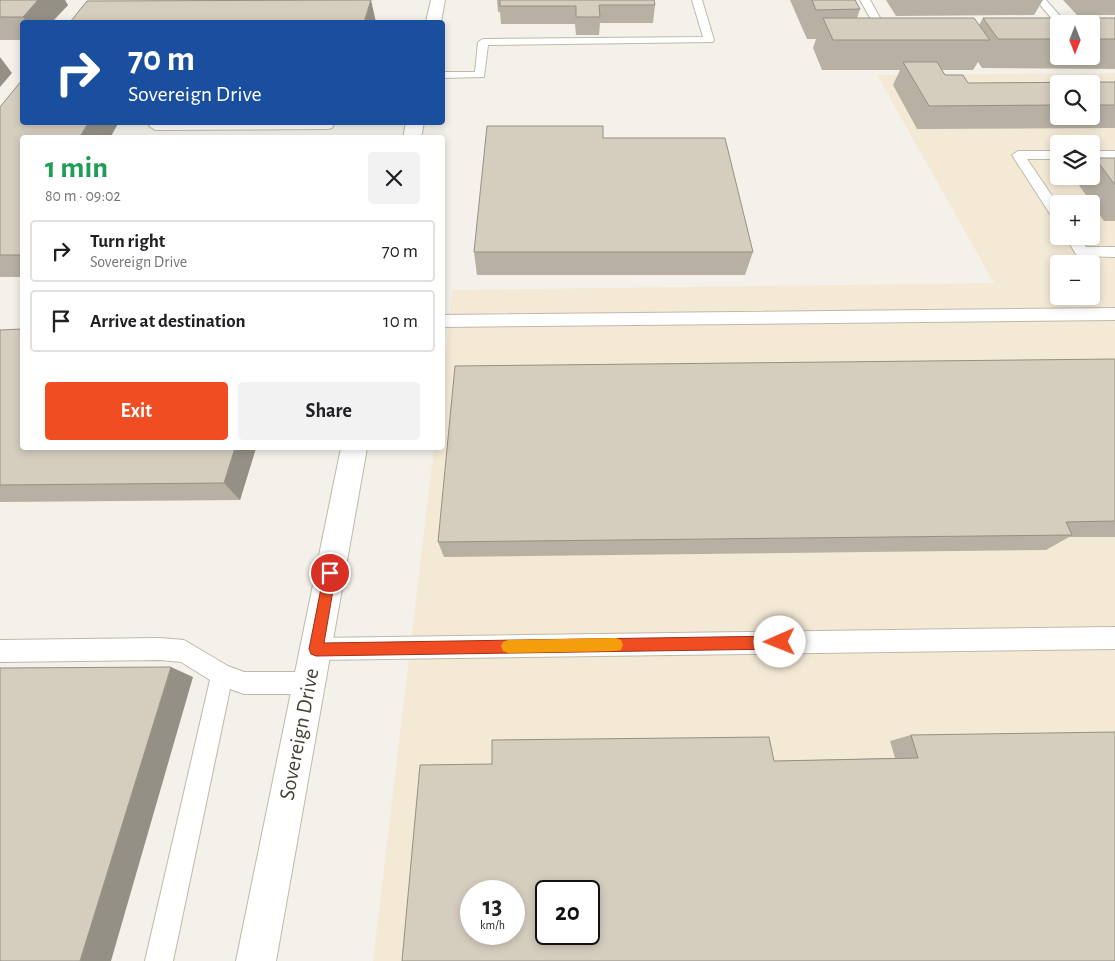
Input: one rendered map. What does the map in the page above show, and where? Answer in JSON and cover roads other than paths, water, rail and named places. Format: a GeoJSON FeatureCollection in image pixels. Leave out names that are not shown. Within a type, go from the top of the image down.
{"type":"FeatureCollection","features":[{"type":"Feature","properties":{"kind":"street"},"geometry":{"type":"LineString","coordinates":[[434,20],[438,0]]}},
{"type":"Feature","properties":{"kind":"street","name":"Sovereign Drive"},"geometry":{"type":"LineString","coordinates":[[256,961],[354,450]]}},
{"type":"Feature","properties":{"kind":"lane"},"geometry":{"type":"LineString","coordinates":[[445,75],[480,75],[483,42],[709,40],[697,0]]}},
{"type":"Feature","properties":{"kind":"lane"},"geometry":{"type":"LineString","coordinates":[[865,0],[881,28],[910,28]]}},
{"type":"Feature","properties":{"kind":"lane"},"geometry":{"type":"LineString","coordinates":[[1041,0],[1054,15]]}},
{"type":"Feature","properties":{"kind":"lane"},"geometry":{"type":"LineString","coordinates":[[155,126],[328,125]]}},
{"type":"Feature","properties":{"kind":"lane"},"geometry":{"type":"LineString","coordinates":[[1050,155],[1018,155],[1050,203]]}},
{"type":"Feature","properties":{"kind":"lane"},"geometry":{"type":"LineString","coordinates":[[1100,155],[1115,155]]}},
{"type":"Feature","properties":{"kind":"lane"},"geometry":{"type":"LineString","coordinates":[[1078,245],[1082,252],[1115,252]]}},
{"type":"Feature","properties":{"kind":"lane"},"geometry":{"type":"LineString","coordinates":[[445,321],[1115,314]]}},
{"type":"Feature","properties":{"kind":"lane"},"geometry":{"type":"LineString","coordinates":[[316,649],[1115,638]]}},
{"type":"Feature","properties":{"kind":"lane"},"geometry":{"type":"LineString","coordinates":[[0,652],[160,649],[184,651],[222,674],[244,684],[308,683]]}},
{"type":"Feature","properties":{"kind":"lane"},"geometry":{"type":"LineString","coordinates":[[159,961],[222,674]]}}]}
